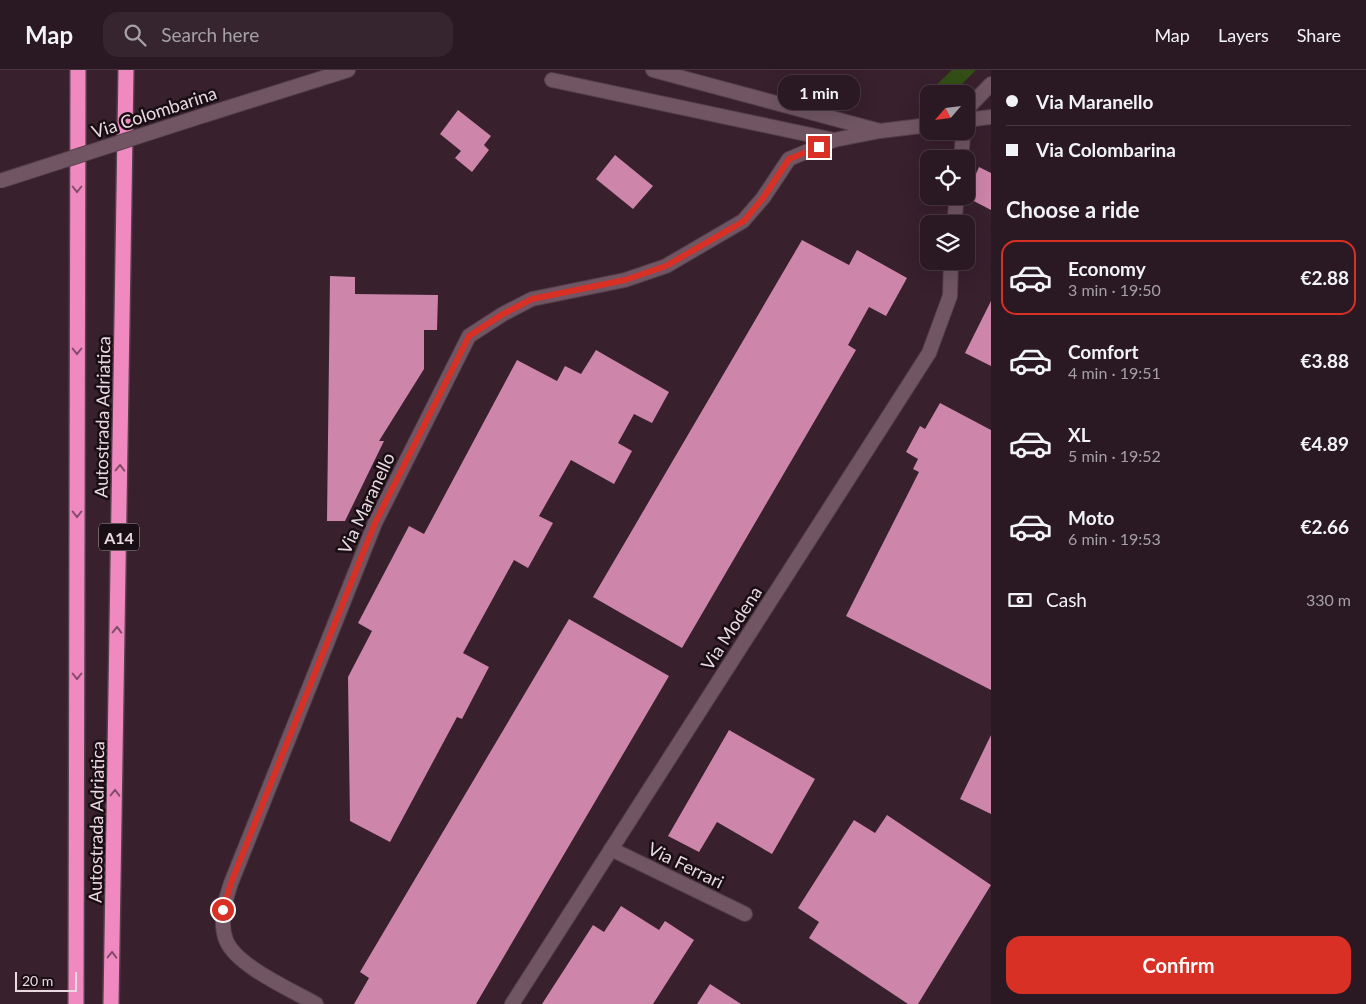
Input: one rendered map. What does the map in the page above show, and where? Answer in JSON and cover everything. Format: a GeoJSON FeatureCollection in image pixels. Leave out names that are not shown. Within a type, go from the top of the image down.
{"type":"FeatureCollection","features":[{"type":"Feature","properties":{"kind":"highway","name":"Autostrada Adriatica"},"geometry":{"type":"LineString","coordinates":[[76,1004],[77,70]]}},
{"type":"Feature","properties":{"kind":"highway","name":"Autostrada Adriatica"},"geometry":{"type":"LineString","coordinates":[[112,1004],[128,70]]}},
{"type":"Feature","properties":{"kind":"street","name":"Via Colombarina"},"geometry":{"type":"LineString","coordinates":[[0,181],[348,70]]}},
{"type":"Feature","properties":{"kind":"street"},"geometry":{"type":"LineString","coordinates":[[653,70],[880,131]]}},
{"type":"Feature","properties":{"kind":"street"},"geometry":{"type":"LineString","coordinates":[[552,80],[834,140],[880,131],[920,126]]}},
{"type":"Feature","properties":{"kind":"street"},"geometry":{"type":"LineString","coordinates":[[975,101],[991,84]]}},
{"type":"Feature","properties":{"kind":"street"},"geometry":{"type":"LineString","coordinates":[[975,119],[991,117]]}},
{"type":"Feature","properties":{"kind":"street","name":"Via Maranello"},"geometry":{"type":"LineString","coordinates":[[316,1004],[239,959],[226,940],[223,910],[231,883],[375,523],[469,336],[503,314],[532,299],[625,280],[666,266],[744,221],[763,198],[789,159],[834,140]]}},
{"type":"Feature","properties":{"kind":"street","name":"Via Modena"},"geometry":{"type":"LineString","coordinates":[[512,1004],[929,353],[950,296],[951,270]]}},
{"type":"Feature","properties":{"kind":"street","name":"Via Ferrari"},"geometry":{"type":"LineString","coordinates":[[612,849],[745,914]]}},
{"type":"Feature","properties":{"kind":"green space"},"geometry":{"type":"Polygon","coordinates":[[[952,70],[976,70],[961,85],[936,85],[952,70]]]}},
{"type":"Feature","properties":{"kind":"building"},"geometry":{"type":"Polygon","coordinates":[[[458,110],[491,136],[484,145],[489,150],[472,172],[455,158],[461,151],[440,134],[458,110]]]}},
{"type":"Feature","properties":{"kind":"building"},"geometry":{"type":"Polygon","coordinates":[[[615,155],[653,186],[633,209],[596,179],[615,155]]]}},
{"type":"Feature","properties":{"kind":"building"},"geometry":{"type":"Polygon","coordinates":[[[979,167],[991,173],[991,210],[975,202],[975,176],[979,167]]]}},
{"type":"Feature","properties":{"kind":"building"},"geometry":{"type":"Polygon","coordinates":[[[802,240],[849,265],[857,250],[907,278],[886,316],[869,307],[848,345],[856,350],[682,648],[593,597],[802,240]]]}},
{"type":"Feature","properties":{"kind":"building"},"geometry":{"type":"Polygon","coordinates":[[[330,276],[355,277],[355,294],[438,295],[437,330],[424,330],[424,369],[379,441],[384,441],[345,521],[327,521],[330,276]]]}},
{"type":"Feature","properties":{"kind":"building"},"geometry":{"type":"Polygon","coordinates":[[[991,301],[991,366],[965,353],[991,301]]]}},
{"type":"Feature","properties":{"kind":"building"},"geometry":{"type":"Polygon","coordinates":[[[596,350],[669,392],[652,423],[634,414],[618,443],[632,451],[614,484],[571,460],[539,516],[553,523],[528,568],[514,560],[463,653],[489,667],[462,719],[457,717],[390,842],[350,821],[348,677],[372,631],[358,623],[409,526],[424,534],[517,360],[557,381],[565,366],[581,374],[596,350]]]}},
{"type":"Feature","properties":{"kind":"building"},"geometry":{"type":"Polygon","coordinates":[[[940,403],[991,430],[991,690],[846,616],[919,472],[913,469],[918,459],[906,452],[920,426],[925,429],[940,403]]]}},
{"type":"Feature","properties":{"kind":"building"},"geometry":{"type":"Polygon","coordinates":[[[569,619],[669,676],[476,1004],[354,1004],[369,978],[360,972],[569,619]]]}},
{"type":"Feature","properties":{"kind":"building"},"geometry":{"type":"Polygon","coordinates":[[[729,730],[815,779],[772,854],[717,822],[699,852],[668,836],[729,730]]]}},
{"type":"Feature","properties":{"kind":"building"},"geometry":{"type":"Polygon","coordinates":[[[991,735],[991,814],[960,799],[991,735]]]}},
{"type":"Feature","properties":{"kind":"building"},"geometry":{"type":"Polygon","coordinates":[[[887,815],[991,885],[918,1004],[908,1004],[809,938],[819,922],[798,908],[854,820],[875,833],[887,815]]]}},
{"type":"Feature","properties":{"kind":"building"},"geometry":{"type":"Polygon","coordinates":[[[621,906],[659,930],[665,921],[694,940],[653,1004],[542,1004],[593,925],[604,932],[621,906]]]}},
{"type":"Feature","properties":{"kind":"building"},"geometry":{"type":"Polygon","coordinates":[[[710,984],[741,1004],[697,1004],[710,984]]]}},
{"type":"Feature","properties":{"kind":"route"},"geometry":{"type":"LineString","coordinates":[[223,910],[231,883],[375,523],[469,336],[503,314],[532,299],[625,280],[666,266],[744,221],[763,198],[789,159],[819,147]]}}]}
